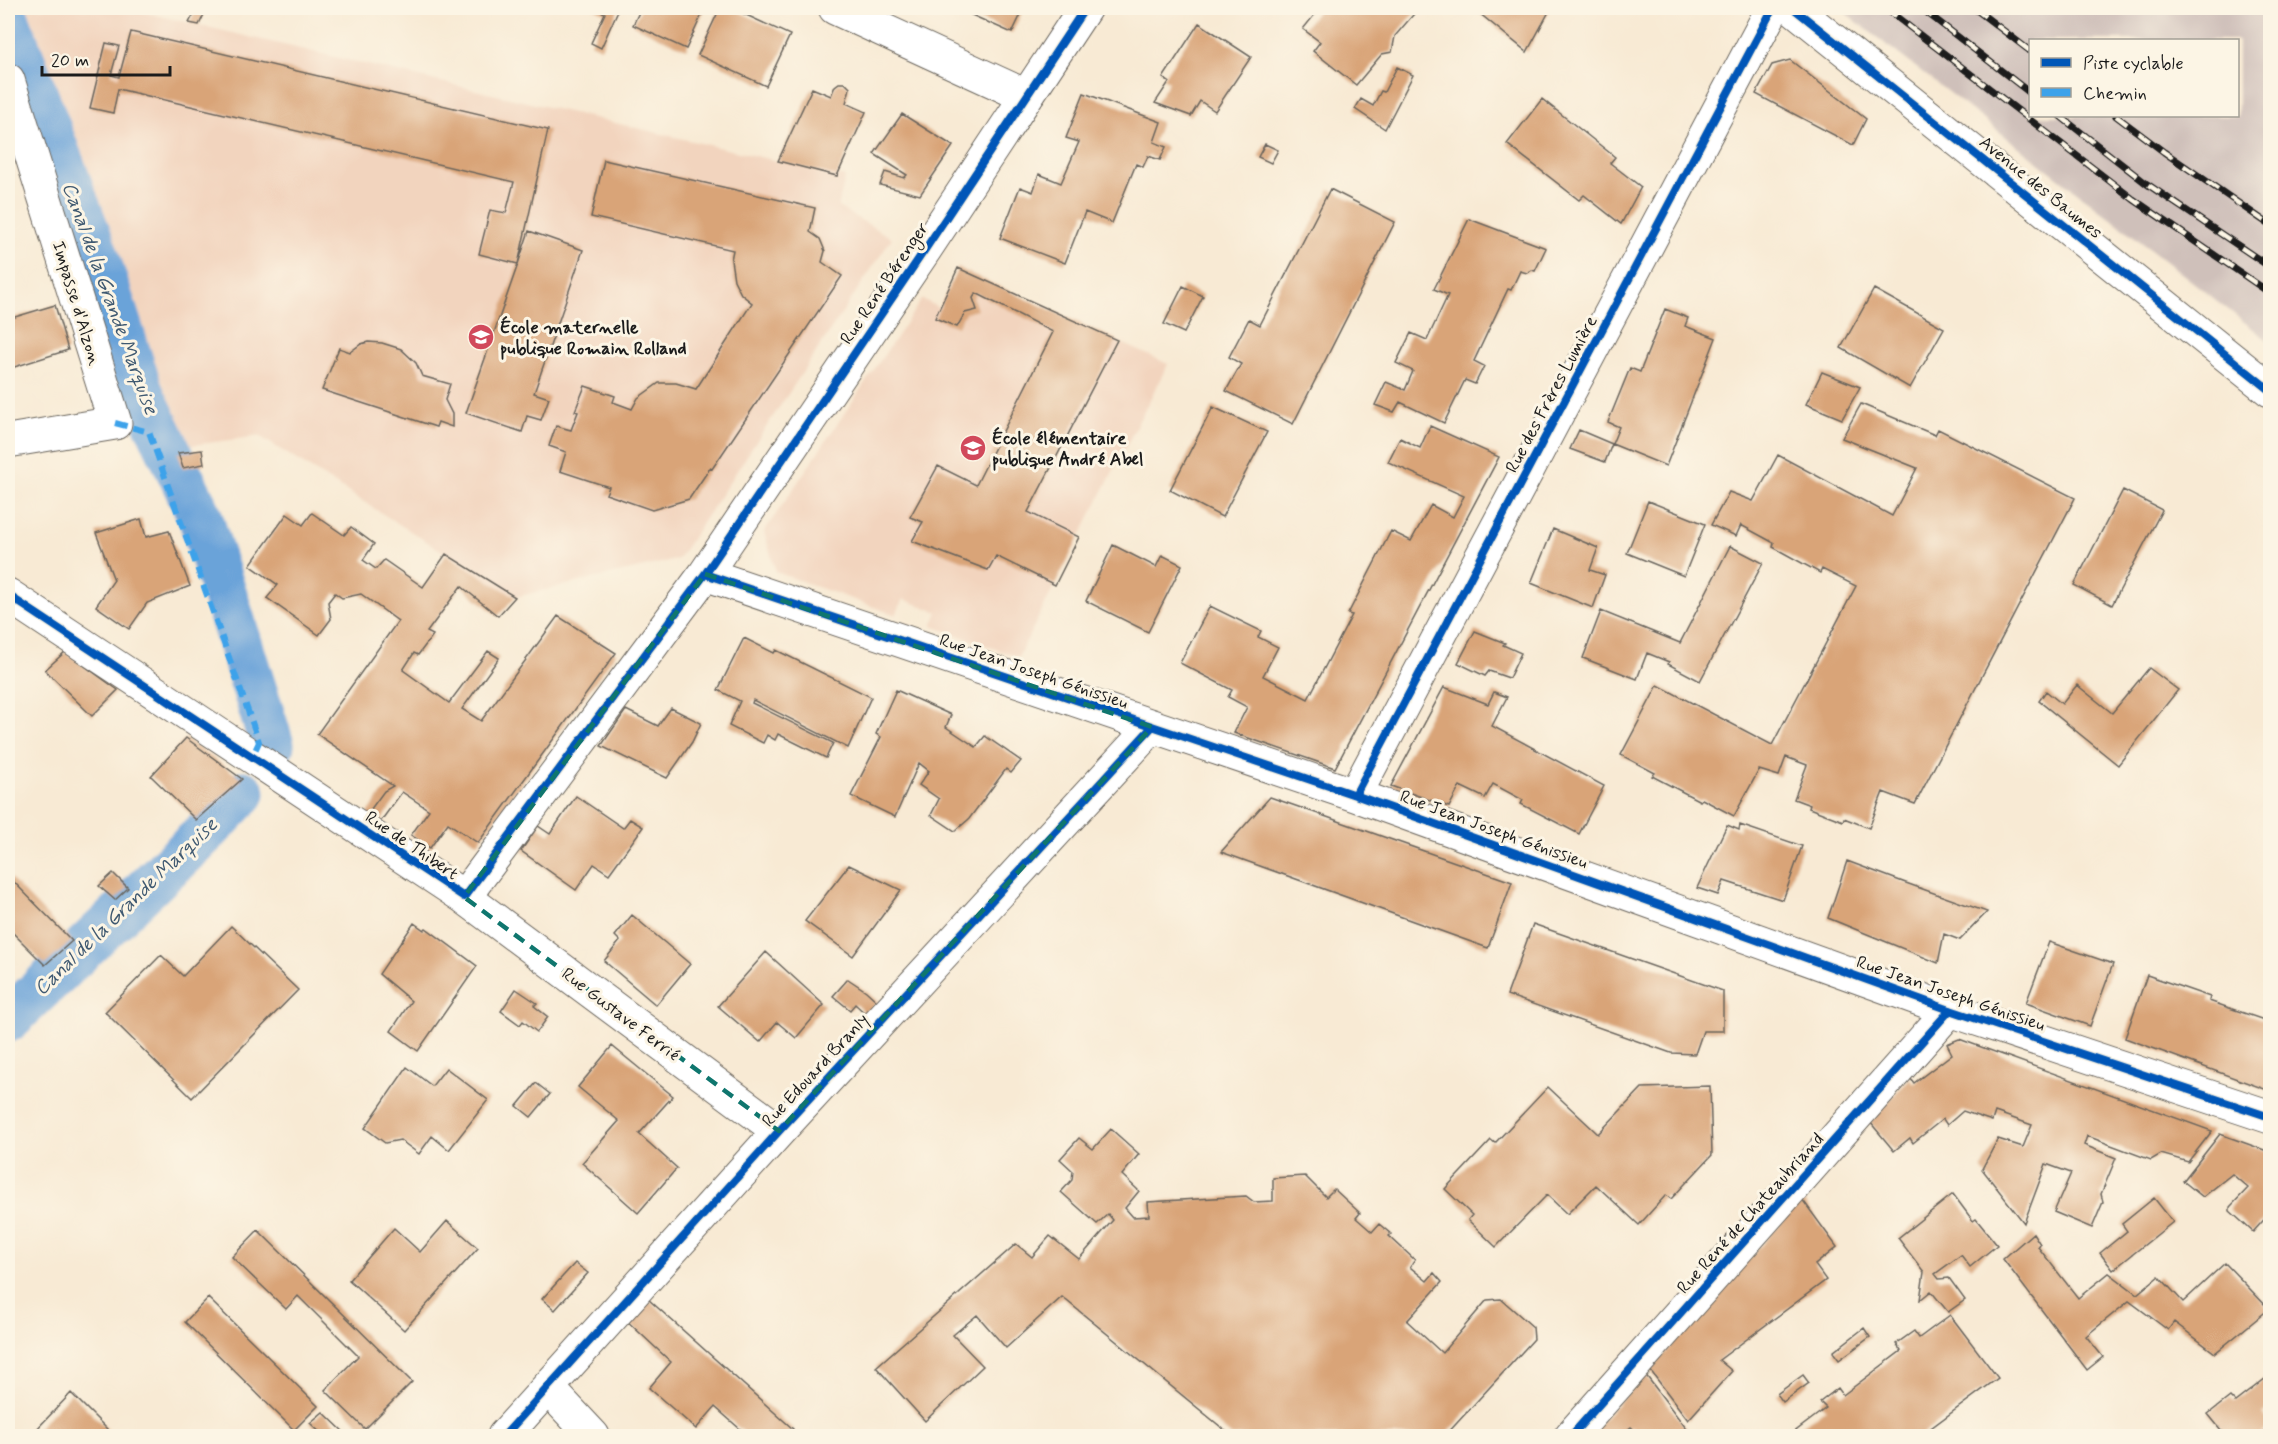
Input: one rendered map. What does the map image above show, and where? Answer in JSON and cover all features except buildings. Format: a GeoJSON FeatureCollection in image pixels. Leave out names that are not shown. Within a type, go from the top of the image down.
{"type":"FeatureCollection","features":[{"type":"Feature","properties":{"kind":"street"},"geometry":{"type":"LineString","coordinates":[[835,8],[1026,96]]}},
{"type":"Feature","properties":{"kind":"street","name":"Rue René Bérenger"},"geometry":{"type":"LineString","coordinates":[[705,574],[1085,8]]}},
{"type":"Feature","properties":{"kind":"street","name":"Rue des Frères Lumière"},"geometry":{"type":"LineString","coordinates":[[1355,795],[1773,8]]}},
{"type":"Feature","properties":{"kind":"street","name":"Avenue des Baumes"},"geometry":{"type":"LineString","coordinates":[[1793,8],[2271,390]]}},
{"type":"Feature","properties":{"kind":"street","name":"Impasse d'Alzon"},"geometry":{"type":"LineString","coordinates":[[8,80],[115,423],[8,441]]}},
{"type":"Feature","properties":{"kind":"street","name":"Rue Jean Joseph Génissieu"},"geometry":{"type":"LineString","coordinates":[[705,574],[1355,795],[1950,1010],[2271,1117]]}},
{"type":"Feature","properties":{"kind":"street","name":"Rue de Thibert"},"geometry":{"type":"LineString","coordinates":[[8,595],[464,897],[705,574]]}},
{"type":"Feature","properties":{"kind":"street","name":"Rue Edouard Branly"},"geometry":{"type":"LineString","coordinates":[[504,1437],[779,1131],[1152,726]]}},
{"type":"Feature","properties":{"kind":"street","name":"Rue Gustave Ferrié"},"geometry":{"type":"LineString","coordinates":[[464,897],[779,1131]]}},
{"type":"Feature","properties":{"kind":"street","name":"Rue René de Chateaubriand"},"geometry":{"type":"LineString","coordinates":[[1571,1437],[1950,1010]]}},
{"type":"Feature","properties":{"kind":"street"},"geometry":{"type":"LineString","coordinates":[[548,1388],[593,1437]]}},
{"type":"Feature","properties":{"kind":"highlighted area"},"geometry":{"type":"Polygon","coordinates":[[[705,574],[1152,727],[779,1131],[464,897],[705,574]]]}},
{"type":"Feature","properties":{"kind":"shaded area","name":"École maternelle publique Romain Rolland"},"geometry":{"type":"Polygon","coordinates":[[[13,8],[126,8],[845,177],[838,207],[892,238],[678,559],[515,597],[259,436],[178,447],[13,8]]]}},
{"type":"Feature","properties":{"kind":"shaded area"},"geometry":{"type":"Polygon","coordinates":[[[1839,8],[2270,8],[2270,342],[1839,8]]]}},
{"type":"Feature","properties":{"kind":"shaded area","name":"École élémentaire publique André Abel"},"geometry":{"type":"Polygon","coordinates":[[[958,268],[1168,364],[1018,657],[932,626],[938,612],[903,599],[896,615],[776,572],[764,532],[922,299],[939,308],[958,268]]]}},
{"type":"Feature","properties":{"kind":"waterway","name":"Canal de la Grande Marquise"},"geometry":{"type":"LineString","coordinates":[[8,21],[98,259],[141,392],[200,516],[272,745]]}},
{"type":"Feature","properties":{"kind":"waterway","name":"Canal de la Grande Marquise"},"geometry":{"type":"LineString","coordinates":[[8,1020],[208,830],[243,793]]}},
{"type":"Feature","properties":{"kind":"railway"},"geometry":{"type":"LineString","coordinates":[[1885,8],[2133,199],[2270,293]]}},
{"type":"Feature","properties":{"kind":"railway"},"geometry":{"type":"LineString","coordinates":[[1921,8],[2029,92]]}},
{"type":"Feature","properties":{"kind":"railway"},"geometry":{"type":"LineString","coordinates":[[1974,8],[2029,50]]}},
{"type":"Feature","properties":{"kind":"railway"},"geometry":{"type":"LineString","coordinates":[[2061,117],[2147,184],[2270,267]]}},
{"type":"Feature","properties":{"kind":"railway"},"geometry":{"type":"LineString","coordinates":[[2117,117],[2270,225]]}},
{"type":"Feature","properties":{"kind":"marked path"},"geometry":{"type":"LineString","coordinates":[[115,423],[149,432],[259,742],[252,757]]}},
{"type":"Feature","properties":{"kind":"cycle path"},"geometry":{"type":"LineString","coordinates":[[8,595],[464,897],[705,574],[1085,8]]}},
{"type":"Feature","properties":{"kind":"cycle path"},"geometry":{"type":"LineString","coordinates":[[1355,795],[1773,8]]}},
{"type":"Feature","properties":{"kind":"cycle path"},"geometry":{"type":"LineString","coordinates":[[1793,8],[2270,390]]}},
{"type":"Feature","properties":{"kind":"cycle path"},"geometry":{"type":"LineString","coordinates":[[705,574],[1355,795],[1950,1010],[2270,1117]]}},
{"type":"Feature","properties":{"kind":"cycle path"},"geometry":{"type":"LineString","coordinates":[[504,1436],[779,1131],[1152,727]]}},
{"type":"Feature","properties":{"kind":"cycle path"},"geometry":{"type":"LineString","coordinates":[[1571,1436],[1950,1010]]}},
{"type":"Feature","properties":{"kind":"place","name":"École maternelle publique Romain Rolland"},"geometry":{"type":"Point","coordinates":[481,337]}},
{"type":"Feature","properties":{"kind":"place","name":"École élémentaire publique André Abel"},"geometry":{"type":"Point","coordinates":[973,448]}}]}
